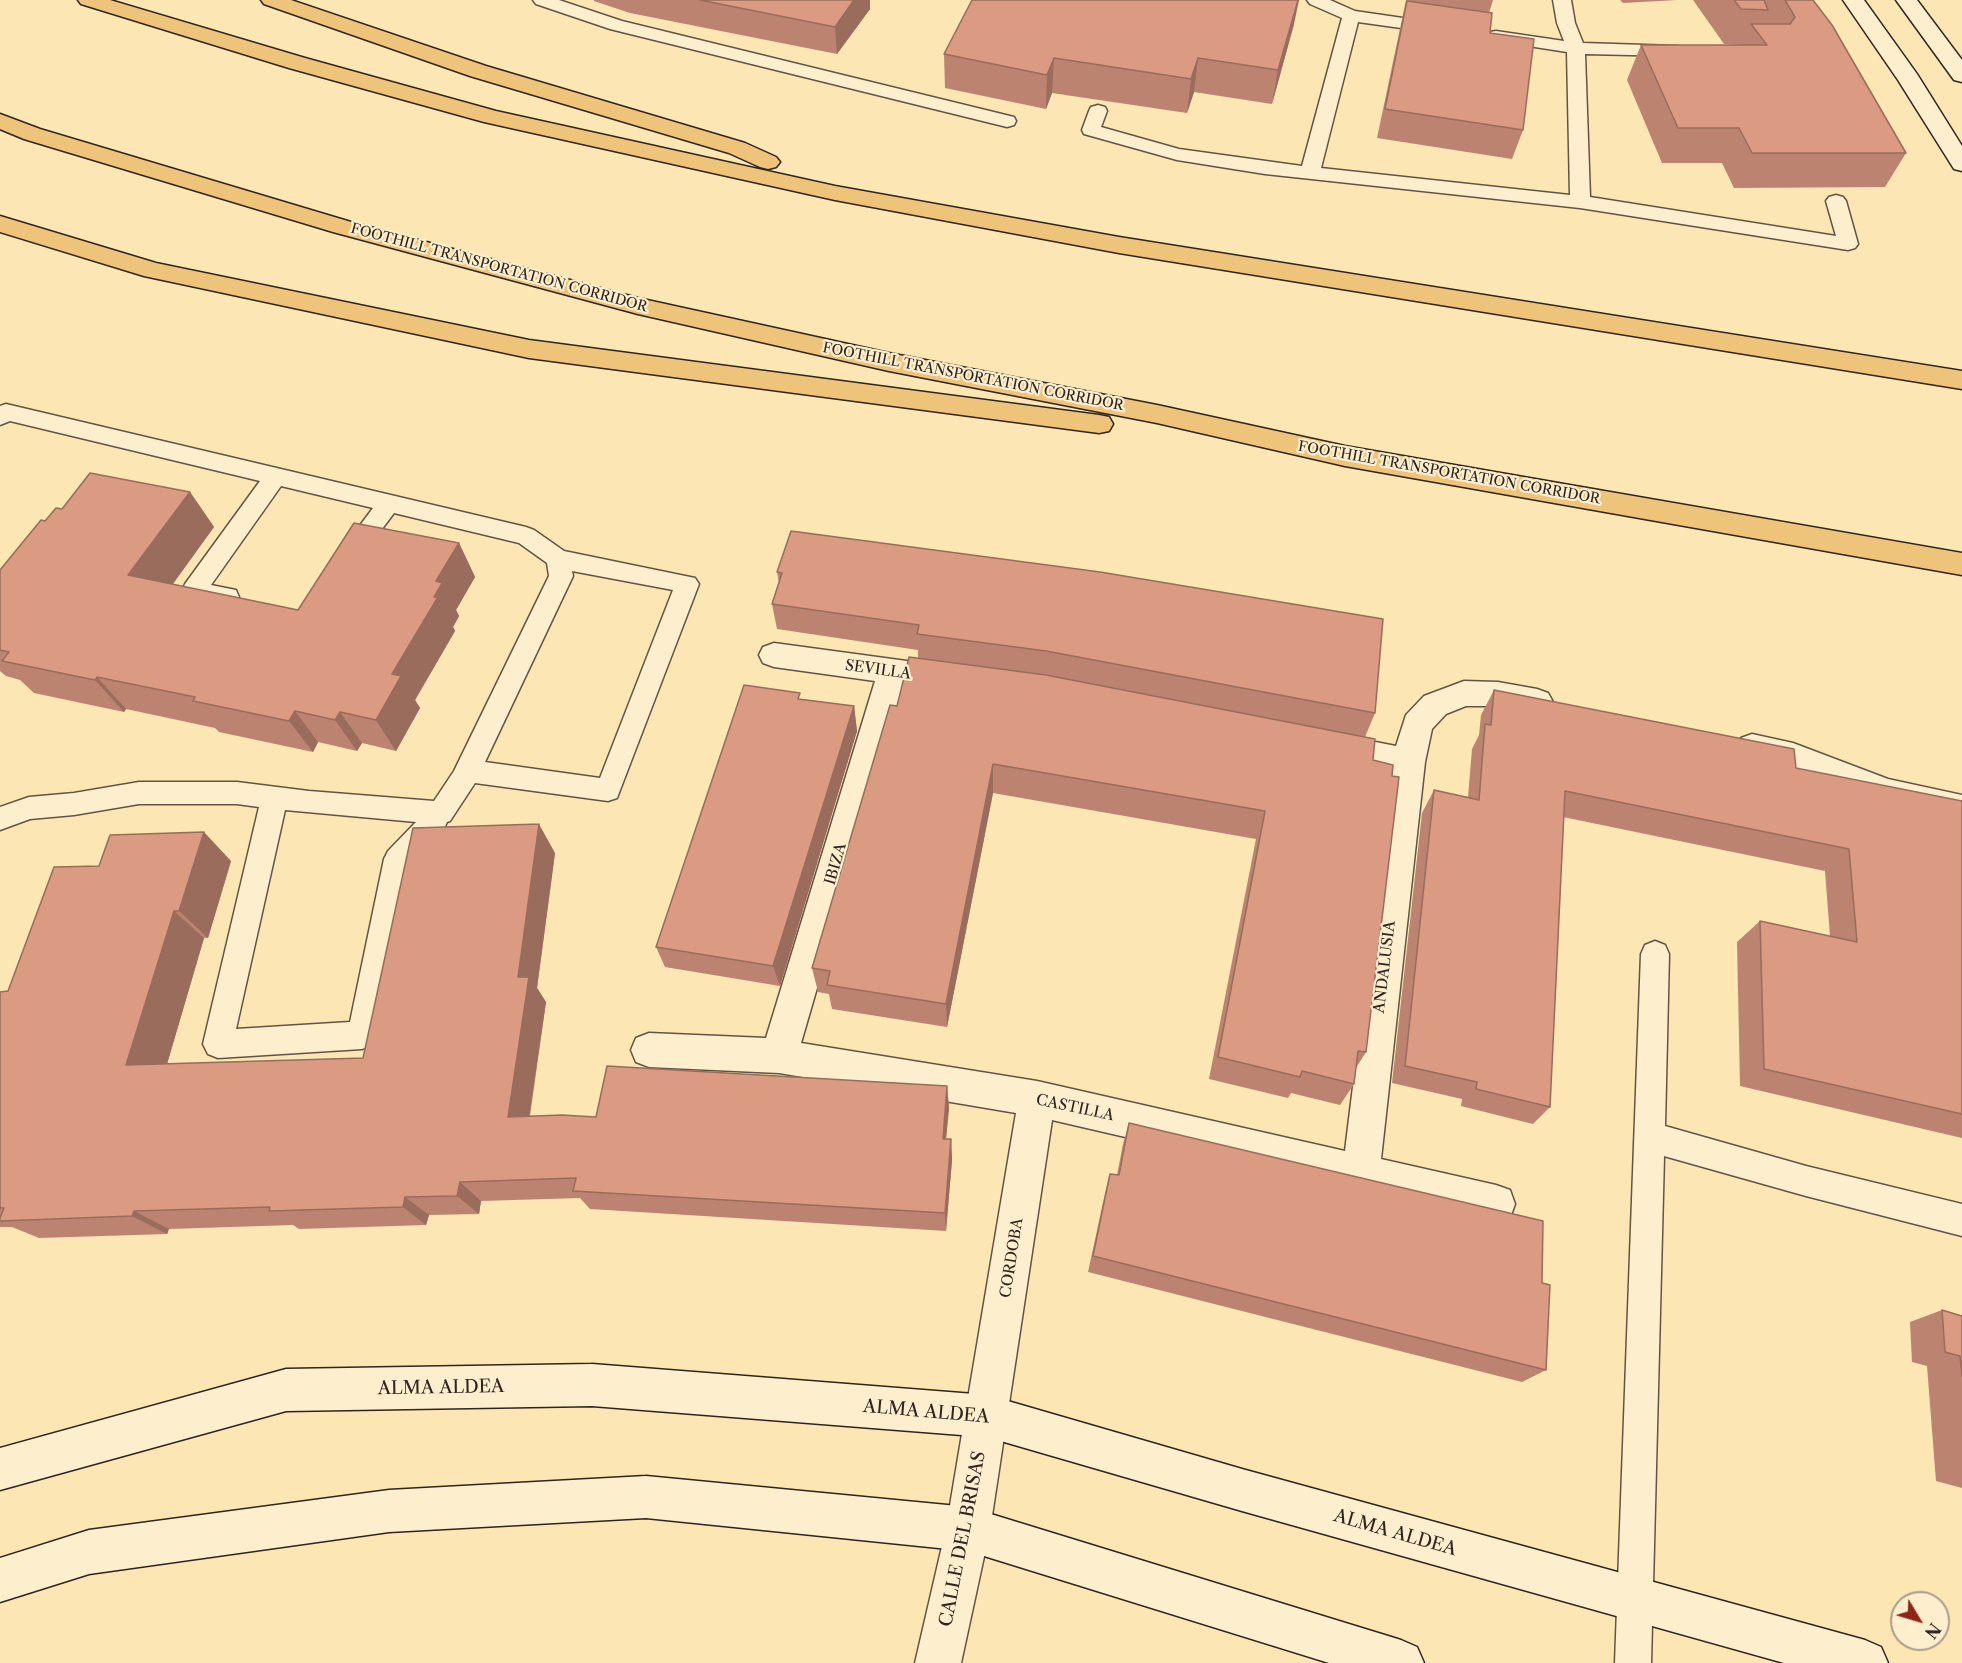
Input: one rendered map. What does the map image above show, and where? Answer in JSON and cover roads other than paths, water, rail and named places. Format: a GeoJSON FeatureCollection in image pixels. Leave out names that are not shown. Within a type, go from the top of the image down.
{"type":"FeatureCollection","features":[{"type":"Feature","properties":{"kind":"highway"},"geometry":{"type":"LineString","coordinates":[[88,0],[297,63],[492,117],[835,193],[1119,244],[1962,380]]}},
{"type":"Feature","properties":{"kind":"highway"},"geometry":{"type":"LineString","coordinates":[[271,0],[478,70],[736,148],[835,193]]}},
{"type":"Feature","properties":{"kind":"highway","name":"FOOTHILL TRANSPORTATION CORRIDOR"},"geometry":{"type":"LineString","coordinates":[[0,121],[33,134],[342,227],[638,306],[888,362],[1157,414],[1345,456],[1962,564]]}},
{"type":"Feature","properties":{"kind":"highway"},"geometry":{"type":"LineString","coordinates":[[0,225],[153,270],[529,349],[1345,456]]}},
{"type":"Feature","properties":{"kind":"main road"},"geometry":{"type":"LineString","coordinates":[[1853,0],[1909,79],[1962,165]]}},
{"type":"Feature","properties":{"kind":"main road"},"geometry":{"type":"LineString","coordinates":[[1906,0],[1962,75]]}},
{"type":"Feature","properties":{"kind":"main road","name":"SEVILLA"},"geometry":{"type":"LineString","coordinates":[[774,655],[974,682]]}},
{"type":"Feature","properties":{"kind":"main road","name":"IBIZA"},"geometry":{"type":"LineString","coordinates":[[779,1056],[893,672]]}},
{"type":"Feature","properties":{"kind":"main road"},"geometry":{"type":"LineString","coordinates":[[1303,741],[1409,762],[1417,724],[1435,705],[1464,693],[1498,694],[1566,708]]}},
{"type":"Feature","properties":{"kind":"main road"},"geometry":{"type":"LineString","coordinates":[[1725,742],[1793,756],[1886,792],[1962,808]]}},
{"type":"Feature","properties":{"kind":"main road","name":"ANDALUSIA"},"geometry":{"type":"LineString","coordinates":[[1362,1173],[1409,762]]}},
{"type":"Feature","properties":{"kind":"main road","name":"CASTILLA"},"geometry":{"type":"LineString","coordinates":[[649,1050],[779,1056],[1037,1100],[1496,1204]]}},
{"type":"Feature","properties":{"kind":"main road","name":"CORDOBA"},"geometry":{"type":"LineString","coordinates":[[987,1416],[1037,1100]]}},
{"type":"Feature","properties":{"kind":"main road","name":"ALMA ALDEA"},"geometry":{"type":"LineString","coordinates":[[0,1469],[286,1390],[592,1385],[987,1416],[1231,1487],[1865,1663]]}},
{"type":"Feature","properties":{"kind":"main road","name":"CALLE DEL BRISAS"},"geometry":{"type":"LineString","coordinates":[[938,1663],[968,1529],[987,1416]]}},
{"type":"Feature","properties":{"kind":"main road"},"geometry":{"type":"LineString","coordinates":[[0,1580],[89,1552],[389,1511],[646,1497],[968,1529],[1401,1663]]}},
{"type":"Feature","properties":{"kind":"lane"},"geometry":{"type":"LineString","coordinates":[[542,0],[616,25],[1007,121]]}},
{"type":"Feature","properties":{"kind":"lane"},"geometry":{"type":"LineString","coordinates":[[1316,0],[1351,16],[1458,31]]}},
{"type":"Feature","properties":{"kind":"lane"},"geometry":{"type":"LineString","coordinates":[[1562,0],[1566,23],[1576,48],[1580,202]]}},
{"type":"Feature","properties":{"kind":"lane"},"geometry":{"type":"LineString","coordinates":[[1310,173],[1351,16]]}},
{"type":"Feature","properties":{"kind":"lane"},"geometry":{"type":"LineString","coordinates":[[1482,34],[1576,48],[1695,51]]}},
{"type":"Feature","properties":{"kind":"lane"},"geometry":{"type":"LineString","coordinates":[[1098,111],[1091,130],[1177,154],[1310,173],[1580,202],[1848,244],[1836,201]]}},
{"type":"Feature","properties":{"kind":"lane"},"geometry":{"type":"LineString","coordinates":[[0,417],[6,412],[526,536],[558,559],[687,585],[608,790],[468,771]]}},
{"type":"Feature","properties":{"kind":"lane"},"geometry":{"type":"LineString","coordinates":[[251,602],[194,591],[276,476]]}},
{"type":"Feature","properties":{"kind":"lane"},"geometry":{"type":"LineString","coordinates":[[335,576],[389,503]]}},
{"type":"Feature","properties":{"kind":"lane"},"geometry":{"type":"LineString","coordinates":[[274,798],[218,1044],[362,1035],[398,859],[441,813],[468,771],[561,576],[558,559]]}},
{"type":"Feature","properties":{"kind":"lane"},"geometry":{"type":"LineString","coordinates":[[0,819],[29,808],[74,804],[139,793],[237,793],[441,813]]}},
{"type":"Feature","properties":{"kind":"lane"},"geometry":{"type":"LineString","coordinates":[[1633,1663],[1655,954]]}},
{"type":"Feature","properties":{"kind":"lane"},"geometry":{"type":"LineString","coordinates":[[1651,1137],[1806,1181],[1962,1220]]}}]}
